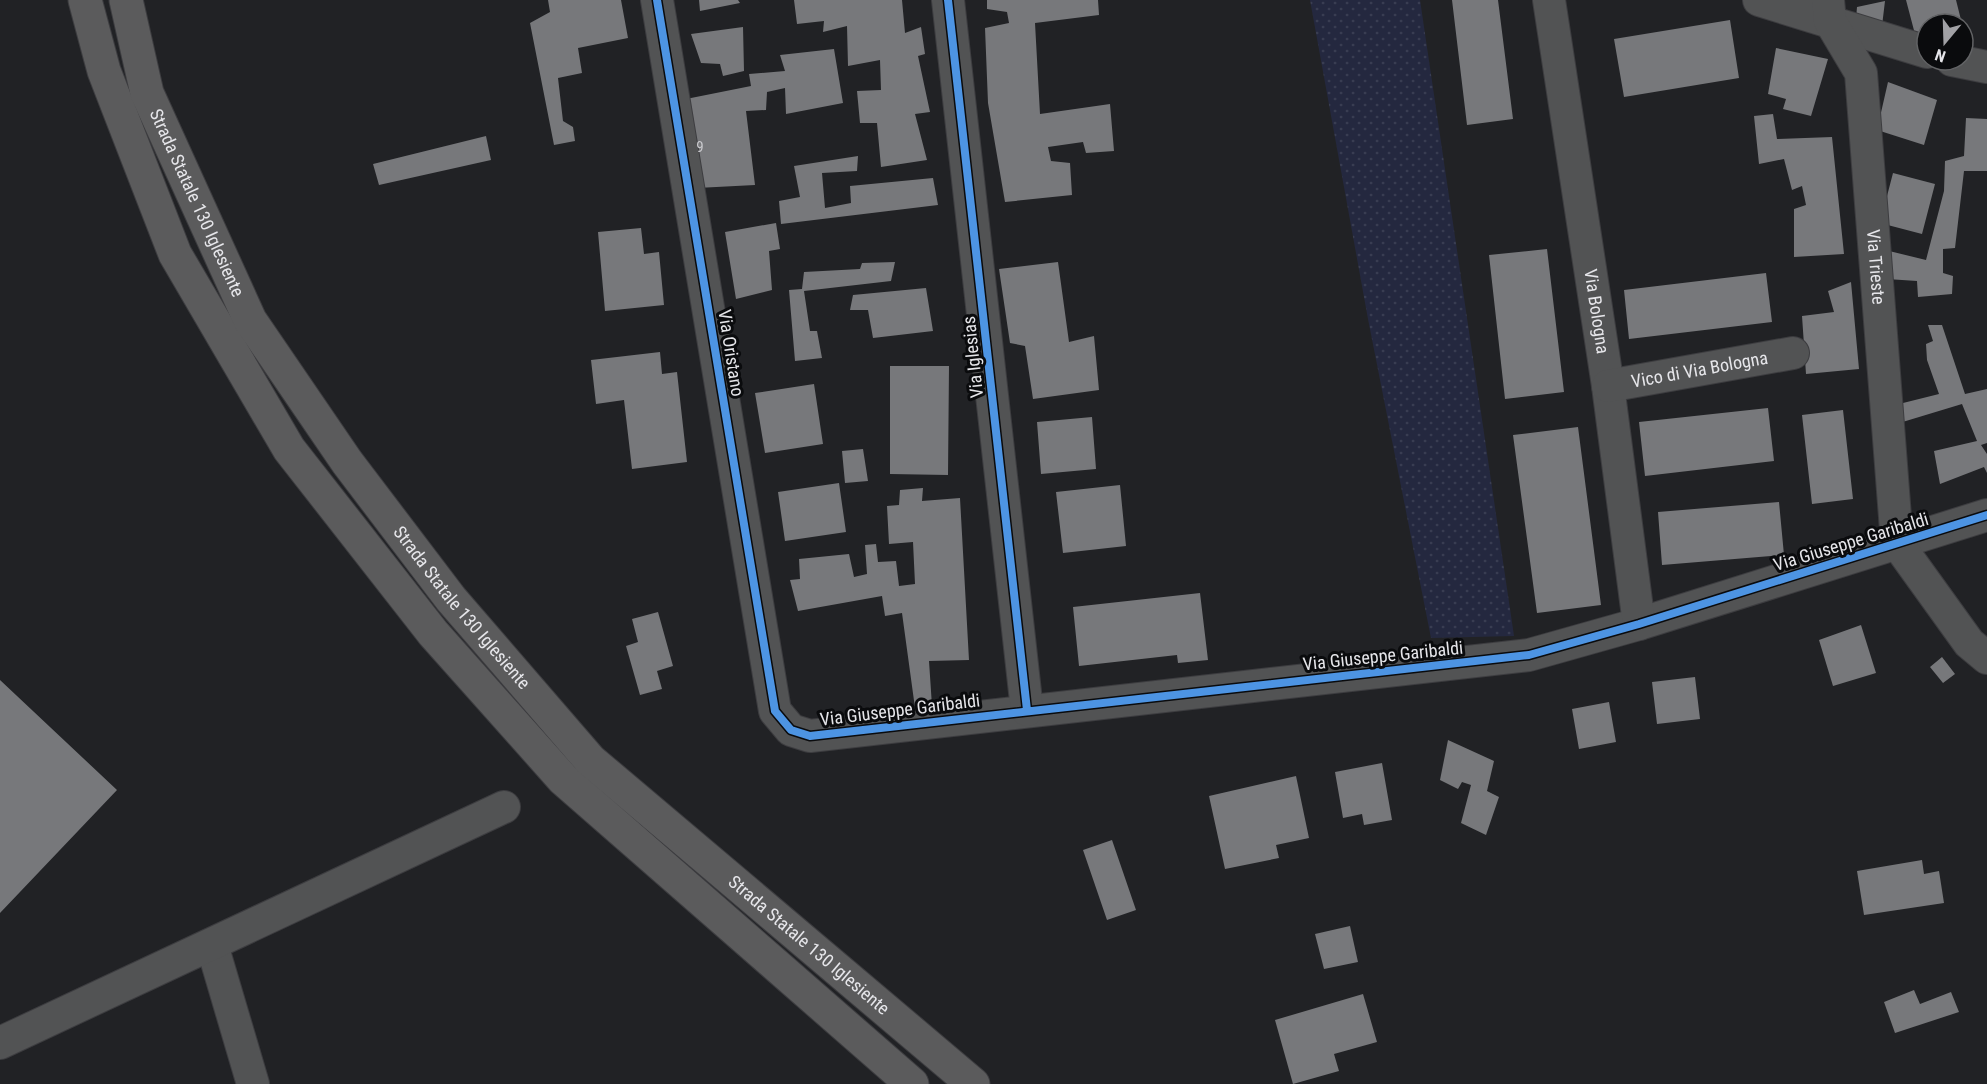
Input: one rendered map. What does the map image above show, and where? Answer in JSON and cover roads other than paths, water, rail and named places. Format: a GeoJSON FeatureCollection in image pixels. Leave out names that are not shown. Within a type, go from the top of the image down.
{"type":"FeatureCollection","features":[{"type":"Feature","properties":{"kind":"main road","name":"Strada Statale 130 Iglesiente"},"geometry":{"type":"LineString","coordinates":[[86,0],[104,71],[175,255],[289,449],[433,633],[563,779],[912,1084]]}},
{"type":"Feature","properties":{"kind":"main road","name":"Strada Statale 130 Iglesiente"},"geometry":{"type":"LineString","coordinates":[[126,0],[147,93],[250,320],[346,462],[451,599],[590,760],[974,1084]]}},
{"type":"Feature","properties":{"kind":"street","name":"Via Oristano"},"geometry":{"type":"LineString","coordinates":[[657,0],[775,711]]}},
{"type":"Feature","properties":{"kind":"street","name":"Via Iglesias"},"geometry":{"type":"LineString","coordinates":[[948,0],[1027,710]]}},
{"type":"Feature","properties":{"kind":"street","name":"Via Bologna"},"geometry":{"type":"LineString","coordinates":[[1549,0],[1608,386],[1639,624]]}},
{"type":"Feature","properties":{"kind":"street"},"geometry":{"type":"LineString","coordinates":[[1759,0],[1829,11],[1915,47]]}},
{"type":"Feature","properties":{"kind":"street","name":"Via Trieste"},"geometry":{"type":"LineString","coordinates":[[1829,11],[1861,73],[1897,543]]}},
{"type":"Feature","properties":{"kind":"street","name":"Vico di Via Bologna"},"geometry":{"type":"LineString","coordinates":[[1608,386],[1793,353]]}},
{"type":"Feature","properties":{"kind":"street","name":"Via Giuseppe Garibaldi"},"geometry":{"type":"LineString","coordinates":[[775,711],[790,730],[810,736],[1027,710],[1529,656],[1987,515]]}},
{"type":"Feature","properties":{"kind":"street"},"geometry":{"type":"LineString","coordinates":[[1897,543],[1969,643],[1987,658]]}},
{"type":"Feature","properties":{"kind":"street"},"geometry":{"type":"LineString","coordinates":[[0,1043],[504,807]]}},
{"type":"Feature","properties":{"kind":"street"},"geometry":{"type":"LineString","coordinates":[[212,945],[253,1084]]}}]}
